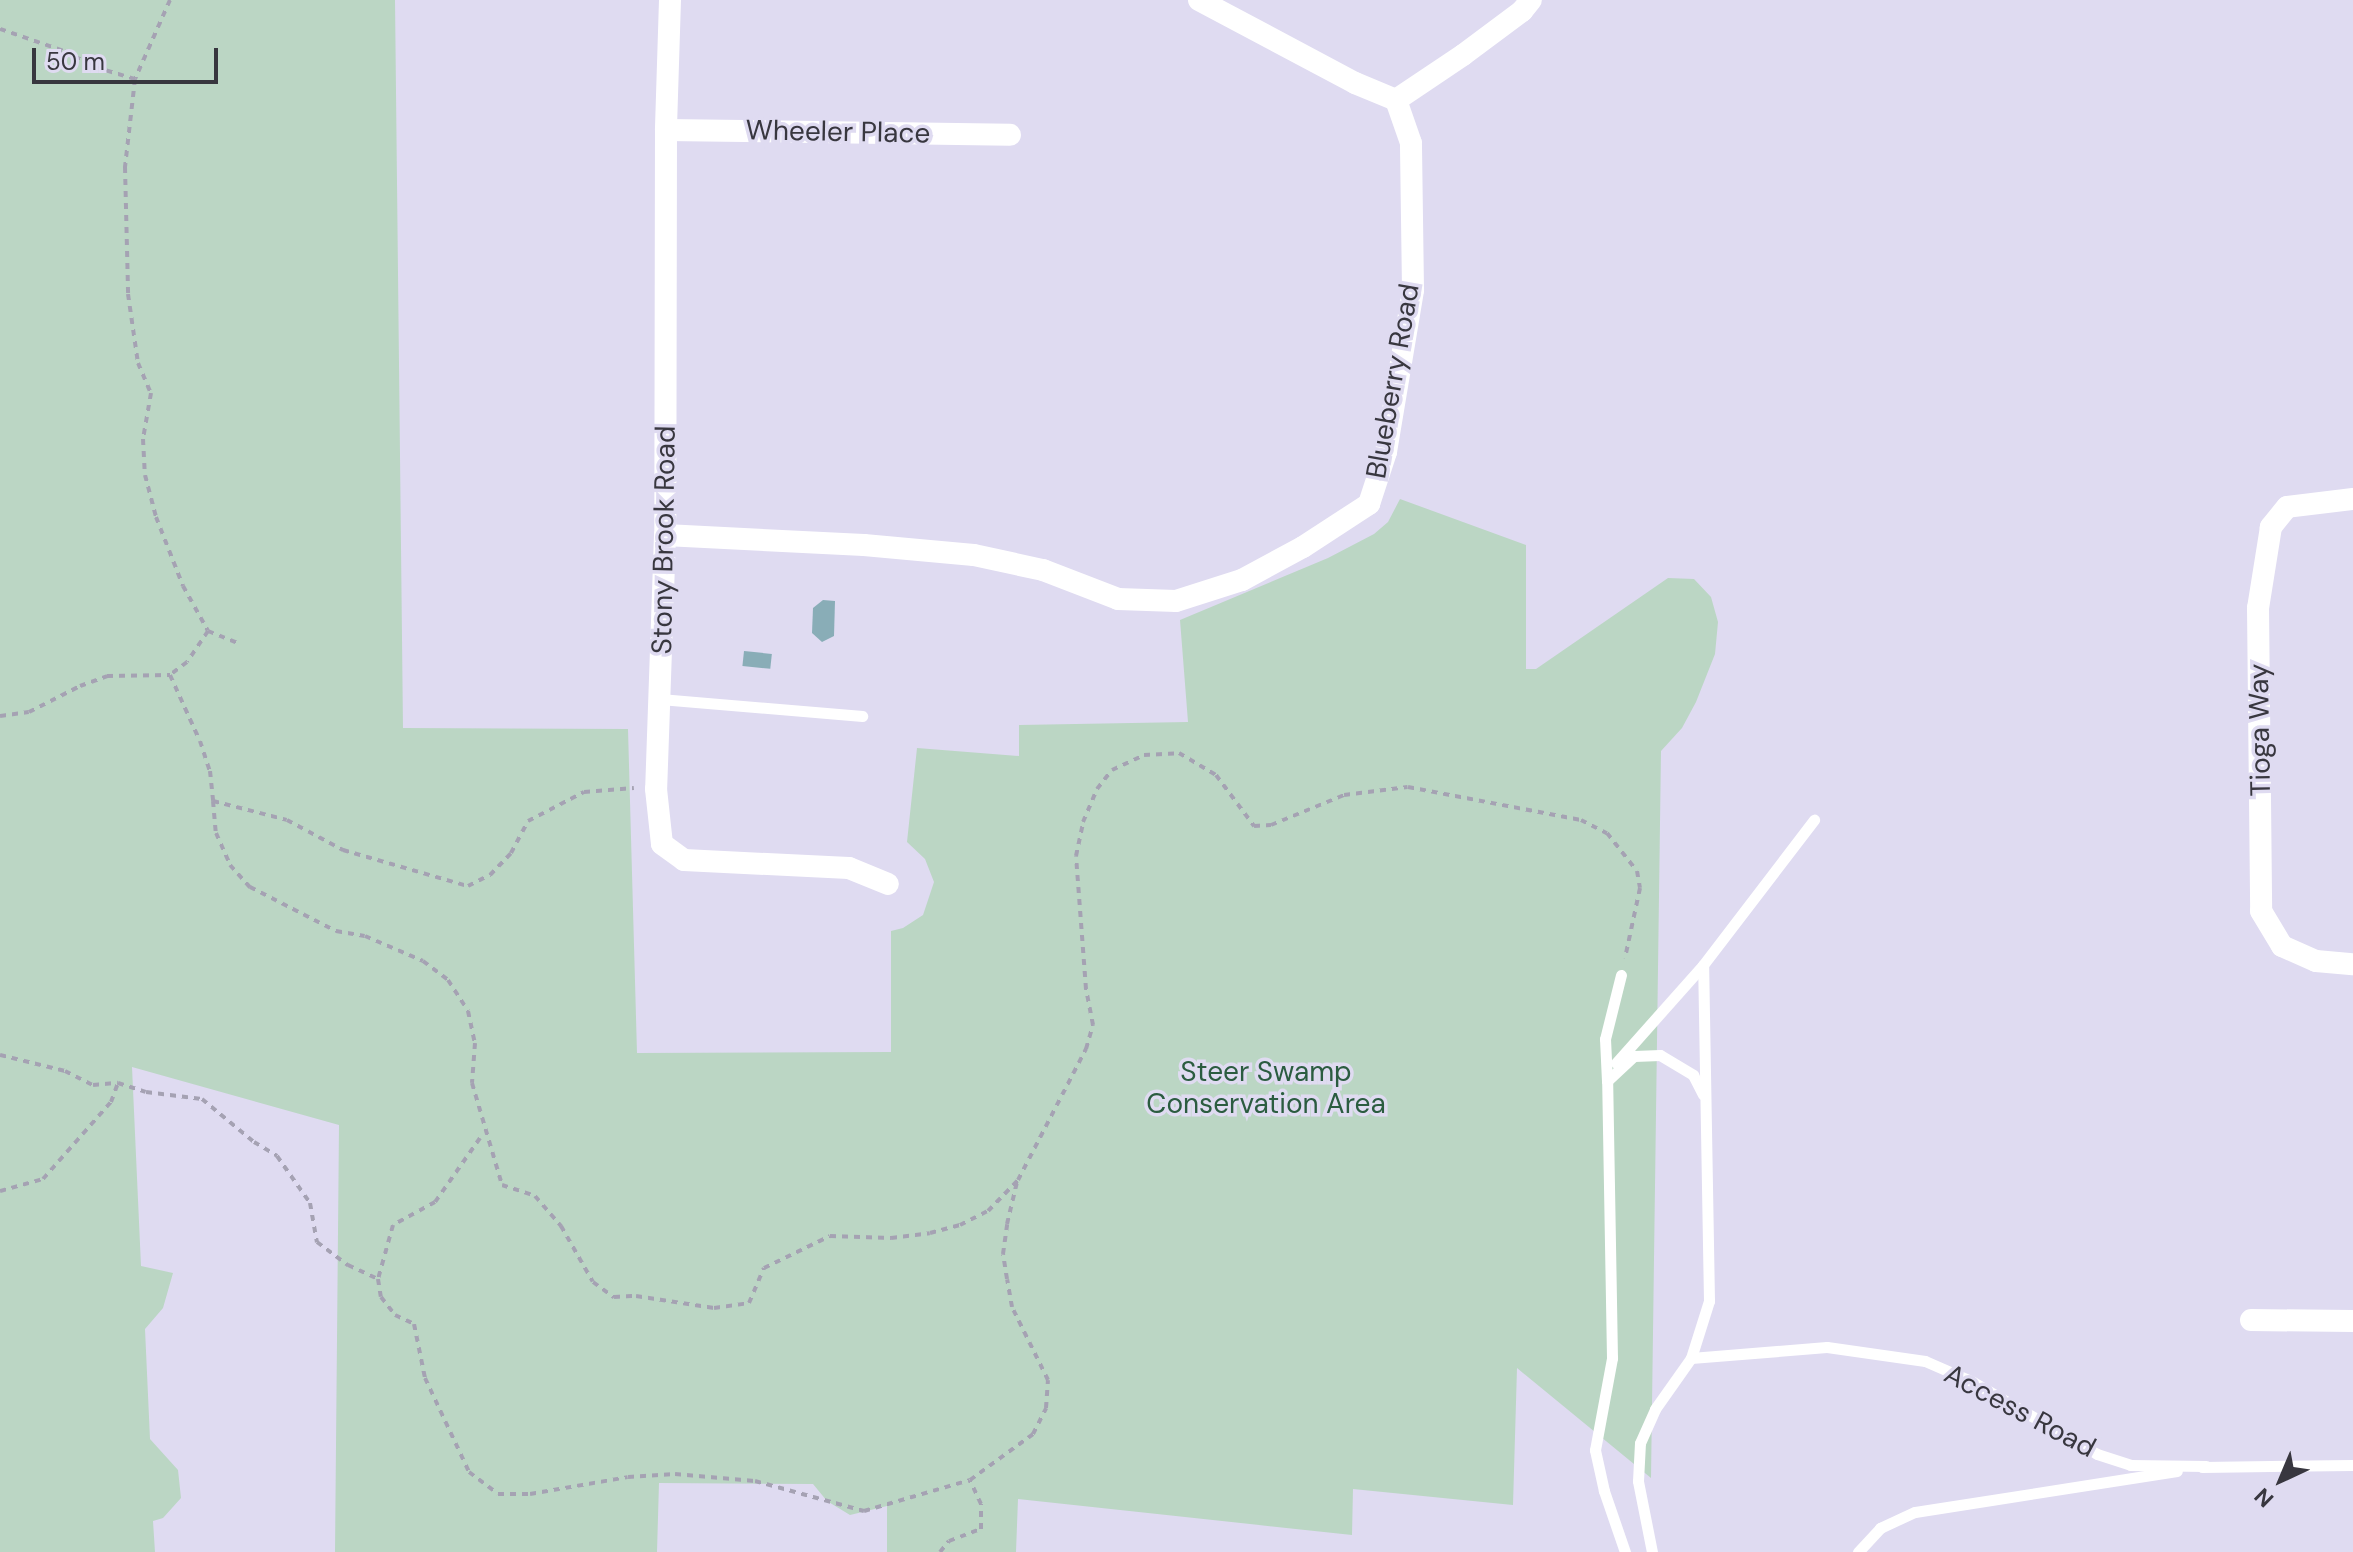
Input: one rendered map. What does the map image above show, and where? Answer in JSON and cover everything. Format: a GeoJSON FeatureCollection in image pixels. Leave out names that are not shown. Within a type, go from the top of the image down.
{"type":"FeatureCollection","features":[{"type":"Feature","properties":{"kind":"street","name":"Stony Brook Road"},"geometry":{"type":"LineString","coordinates":[[670,0],[666,130],[665,535],[656,789],[662,844],[684,860],[849,868],[888,884]]}},
{"type":"Feature","properties":{"kind":"street"},"geometry":{"type":"LineString","coordinates":[[1199,0],[1355,83],[1396,100],[1463,55],[1522,11],[1531,0]]}},
{"type":"Feature","properties":{"kind":"street","name":"Blueberry Road"},"geometry":{"type":"LineString","coordinates":[[665,535],[864,545],[974,555],[1043,570],[1118,599],[1176,601],[1242,580],[1303,547],[1369,504],[1386,452],[1413,276],[1411,143],[1396,100]]}},
{"type":"Feature","properties":{"kind":"street","name":"Wheeler Place"},"geometry":{"type":"LineString","coordinates":[[666,130],[1010,135]]}},
{"type":"Feature","properties":{"kind":"street","name":"Tioga Way"},"geometry":{"type":"LineString","coordinates":[[2353,499],[2287,507],[2271,527],[2258,608],[2261,911],[2282,946],[2316,961],[2353,964]]}},
{"type":"Feature","properties":{"kind":"street"},"geometry":{"type":"LineString","coordinates":[[2251,1320],[2353,1321]]}},
{"type":"Feature","properties":{"kind":"lane"},"geometry":{"type":"LineString","coordinates":[[660,699],[862,716]]}},
{"type":"Feature","properties":{"kind":"lane"},"geometry":{"type":"LineString","coordinates":[[1607,1081],[1640,1033],[1703,965],[1814,820]]}},
{"type":"Feature","properties":{"kind":"lane"},"geometry":{"type":"LineString","coordinates":[[1652,1552],[1638,1481],[1640,1443],[1655,1409],[1691,1358],[1709,1301],[1703,965]]}},
{"type":"Feature","properties":{"kind":"lane"},"geometry":{"type":"LineString","coordinates":[[1621,975],[1605,1039],[1612,1358],[1595,1450],[1604,1491],[1625,1552]]}},
{"type":"Feature","properties":{"kind":"lane"},"geometry":{"type":"LineString","coordinates":[[1607,1081],[1634,1056],[1660,1055],[1693,1075],[1707,1104]]}},
{"type":"Feature","properties":{"kind":"lane","name":"Access Road"},"geometry":{"type":"LineString","coordinates":[[1691,1358],[1827,1347],[1925,1361],[1973,1382],[2097,1454],[2130,1465],[2353,1465]]}},
{"type":"Feature","properties":{"kind":"lane","name":"Access Road"},"geometry":{"type":"LineString","coordinates":[[1858,1552],[1880,1528],[1915,1512],[2206,1466]]}},
{"type":"Feature","properties":{"kind":"path"},"geometry":{"type":"LineString","coordinates":[[170,0],[135,79],[125,167],[128,202],[125,257],[138,363],[151,393],[143,439],[145,475],[156,517],[183,586],[208,631],[237,643]]}},
{"type":"Feature","properties":{"kind":"path"},"geometry":{"type":"LineString","coordinates":[[0,29],[64,51],[95,67],[135,79]]}},
{"type":"Feature","properties":{"kind":"path"},"geometry":{"type":"LineString","coordinates":[[0,716],[29,712],[107,676],[170,675],[187,662],[208,631]]}},
{"type":"Feature","properties":{"kind":"path"},"geometry":{"type":"LineString","coordinates":[[170,675],[210,771],[216,833],[230,865],[250,887],[336,931],[365,936],[423,961],[448,980],[468,1011],[475,1043],[472,1083],[502,1185],[535,1196],[561,1226],[593,1282],[614,1297],[636,1296],[714,1308],[749,1303],[764,1268],[830,1236],[891,1238],[960,1225],[988,1211],[1018,1180]]}},
{"type":"Feature","properties":{"kind":"path"},"geometry":{"type":"LineString","coordinates":[[480,1138],[435,1202],[393,1225],[378,1279],[381,1297],[395,1315],[414,1324],[425,1378],[469,1472],[498,1494],[530,1494],[628,1477],[675,1474],[755,1481],[864,1511],[970,1480],[1033,1434],[1046,1408],[1048,1380],[1012,1307],[1003,1254],[1018,1180],[1086,1049],[1093,1025],[1077,901],[1076,856],[1083,822],[1097,789],[1112,770],[1144,755],[1179,753],[1216,775],[1254,826],[1271,825],[1344,795],[1408,787],[1581,820],[1607,833],[1637,871],[1640,888],[1621,975]]}},
{"type":"Feature","properties":{"kind":"path"},"geometry":{"type":"LineString","coordinates":[[213,801],[287,820],[343,850],[468,886],[490,875],[511,853],[528,821],[597,790],[656,789]]}},
{"type":"Feature","properties":{"kind":"path"},"geometry":{"type":"LineString","coordinates":[[0,1055],[65,1071],[93,1085],[118,1083],[146,1092],[202,1099],[254,1142],[277,1156],[310,1203],[317,1242],[348,1265],[378,1279]]}},
{"type":"Feature","properties":{"kind":"path"},"geometry":{"type":"LineString","coordinates":[[0,1191],[43,1179],[111,1102],[118,1083]]}},
{"type":"Feature","properties":{"kind":"path"},"geometry":{"type":"LineString","coordinates":[[940,1552],[949,1541],[981,1529],[981,1504],[970,1480]]}},
{"type":"Feature","properties":{"kind":"green space","name":"Steer Swamp Conservation Area"},"geometry":{"type":"Polygon","coordinates":[[[0,0],[395,0],[403,728],[628,729],[637,1053],[891,1052],[891,931],[903,928],[923,915],[934,882],[925,859],[907,842],[917,748],[1019,756],[1019,725],[1188,722],[1180,620],[1328,558],[1374,534],[1388,522],[1400,499],[1526,545],[1526,669],[1536,669],[1668,578],[1694,579],[1711,597],[1718,622],[1715,654],[1696,702],[1682,728],[1661,751],[1651,1478],[1517,1368],[1513,1505],[1353,1489],[1352,1535],[1018,1499],[1016,1552],[887,1552],[887,1506],[850,1515],[827,1501],[813,1484],[659,1483],[657,1552],[335,1552],[339,1125],[132,1067],[141,1266],[173,1273],[163,1308],[145,1329],[150,1439],[178,1470],[181,1498],[163,1518],[153,1521],[155,1552],[0,1552],[0,0]]]}},
{"type":"Feature","properties":{"kind":"shaded area"},"geometry":{"type":"Polygon","coordinates":[[[823,600],[835,601],[834,636],[822,642],[812,633],[813,608],[823,600]]]}},
{"type":"Feature","properties":{"kind":"shaded area"},"geometry":{"type":"Polygon","coordinates":[[[744,651],[772,654],[770,669],[742,666],[744,651]]]}}]}
